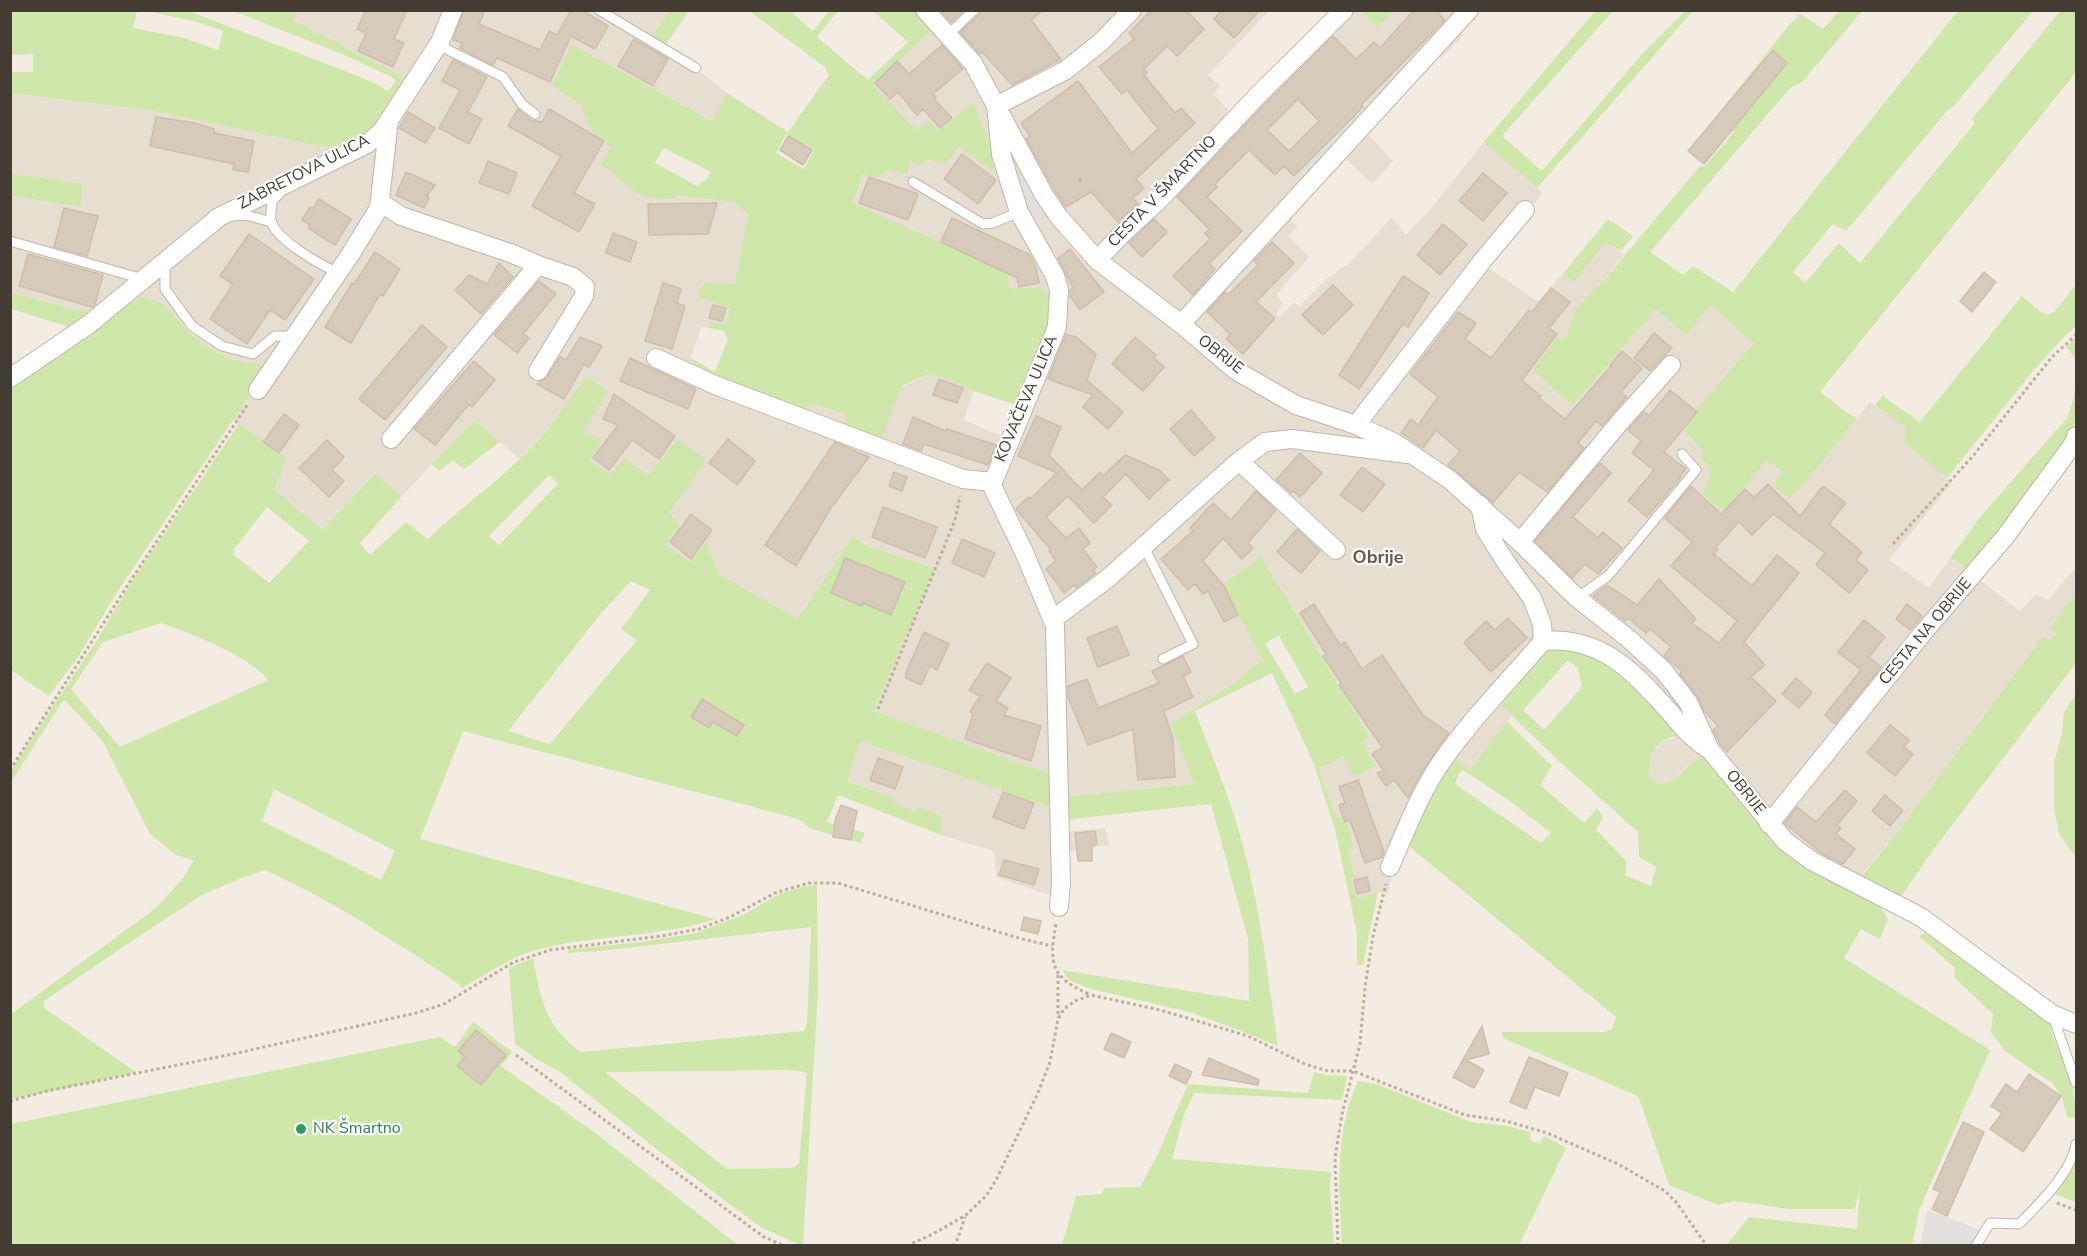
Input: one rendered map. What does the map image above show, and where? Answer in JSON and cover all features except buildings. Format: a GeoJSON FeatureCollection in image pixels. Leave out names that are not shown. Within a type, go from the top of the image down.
{"type":"FeatureCollection","features":[{"type":"Feature","properties":{"kind":"street","name":"ZABRETOVA ULICA"},"geometry":{"type":"LineString","coordinates":[[10,378],[88,325],[219,217],[366,144],[382,131],[438,45],[453,10]]}},
{"type":"Feature","properties":{"kind":"street","name":"CESTA V ŠMARTNO"},"geometry":{"type":"LineString","coordinates":[[925,10],[973,63],[1044,195],[1059,218],[1097,260],[1159,200],[1257,95],[1344,10]]}},
{"type":"Feature","properties":{"kind":"street"},"geometry":{"type":"LineString","coordinates":[[996,106],[1066,70],[1101,42],[1132,10]]}},
{"type":"Feature","properties":{"kind":"street"},"geometry":{"type":"LineString","coordinates":[[1181,324],[1469,10]]}},
{"type":"Feature","properties":{"kind":"street","name":"KOVAČEVA ULICA"},"geometry":{"type":"LineString","coordinates":[[996,106],[1001,154],[1019,212],[1055,276],[1059,290],[1057,327],[993,482],[993,488],[1024,552],[1054,626],[1061,883],[1059,907]]}},
{"type":"Feature","properties":{"kind":"street"},"geometry":{"type":"LineString","coordinates":[[258,390],[338,273],[379,208],[389,120]]}},
{"type":"Feature","properties":{"kind":"street"},"geometry":{"type":"LineString","coordinates":[[380,202],[401,216],[573,277],[585,287],[584,296],[538,371]]}},
{"type":"Feature","properties":{"kind":"street"},"geometry":{"type":"LineString","coordinates":[[1356,425],[1483,260],[1525,210]]}},
{"type":"Feature","properties":{"kind":"street","name":"OBRIJE"},"geometry":{"type":"LineString","coordinates":[[1097,260],[1181,324],[1234,370],[1296,405],[1356,425],[1395,442],[1450,480],[1520,542],[1576,598],[1629,639],[1663,670],[1688,702],[1710,750],[1785,841],[1802,854],[1921,917],[2052,1014],[2076,1024]]}},
{"type":"Feature","properties":{"kind":"street"},"geometry":{"type":"LineString","coordinates":[[391,439],[538,265]]}},
{"type":"Feature","properties":{"kind":"street"},"geometry":{"type":"LineString","coordinates":[[656,358],[715,385],[963,479],[993,482]]}},
{"type":"Feature","properties":{"kind":"street"},"geometry":{"type":"LineString","coordinates":[[1520,542],[1620,422],[1671,365]]}},
{"type":"Feature","properties":{"kind":"street","name":"CESTA NA OBRIJE"},"geometry":{"type":"LineString","coordinates":[[1769,824],[1922,634],[2005,537],[2074,443],[2076,435]]}},
{"type":"Feature","properties":{"kind":"street"},"geometry":{"type":"LineString","coordinates":[[1052,620],[1098,586],[1239,461],[1265,442],[1292,439],[1411,454]]}},
{"type":"Feature","properties":{"kind":"street"},"geometry":{"type":"LineString","coordinates":[[1239,461],[1336,550]]}},
{"type":"Feature","properties":{"kind":"street"},"geometry":{"type":"LineString","coordinates":[[1480,505],[1485,529],[1532,598],[1542,624],[1544,641]]}},
{"type":"Feature","properties":{"kind":"street"},"geometry":{"type":"LineString","coordinates":[[1390,867],[1416,808],[1440,765],[1467,729],[1544,641],[1575,642],[1610,655],[1625,666],[1656,697],[1695,741],[1710,750]]}},
{"type":"Feature","properties":{"kind":"lane"},"geometry":{"type":"LineString","coordinates":[[599,10],[696,68]]}},
{"type":"Feature","properties":{"kind":"lane"},"geometry":{"type":"LineString","coordinates":[[947,36],[974,10]]}},
{"type":"Feature","properties":{"kind":"lane"},"geometry":{"type":"LineString","coordinates":[[438,45],[503,77],[522,104],[535,114]]}},
{"type":"Feature","properties":{"kind":"lane"},"geometry":{"type":"LineString","coordinates":[[293,180],[272,201],[271,222],[280,236],[338,273]]}},
{"type":"Feature","properties":{"kind":"lane"},"geometry":{"type":"LineString","coordinates":[[913,182],[983,224],[993,223],[1019,212]]}},
{"type":"Feature","properties":{"kind":"lane"},"geometry":{"type":"LineString","coordinates":[[219,217],[246,215],[271,222]]}},
{"type":"Feature","properties":{"kind":"lane"},"geometry":{"type":"LineString","coordinates":[[10,241],[145,280]]}},
{"type":"Feature","properties":{"kind":"lane"},"geometry":{"type":"LineString","coordinates":[[165,263],[165,289],[192,326],[222,346],[253,354],[275,336],[295,336]]}},
{"type":"Feature","properties":{"kind":"lane"},"geometry":{"type":"LineString","coordinates":[[1576,598],[1608,576],[1696,470],[1682,454]]}},
{"type":"Feature","properties":{"kind":"lane"},"geometry":{"type":"LineString","coordinates":[[1143,545],[1193,644],[1163,659]]}},
{"type":"Feature","properties":{"kind":"lane"},"geometry":{"type":"LineString","coordinates":[[2052,1014],[2076,1083]]}},
{"type":"Feature","properties":{"kind":"lane"},"geometry":{"type":"LineString","coordinates":[[1976,1245],[1990,1223],[2019,1224],[2043,1199],[2074,1157],[2076,1144]]}},
{"type":"Feature","properties":{"kind":"path"},"geometry":{"type":"LineString","coordinates":[[1893,544],[1973,456],[2052,357],[2076,335]]}},
{"type":"Feature","properties":{"kind":"path"},"geometry":{"type":"LineString","coordinates":[[10,770],[131,580],[258,390]]}},
{"type":"Feature","properties":{"kind":"path"},"geometry":{"type":"LineString","coordinates":[[878,709],[955,520],[963,479]]}},
{"type":"Feature","properties":{"kind":"path"},"geometry":{"type":"LineString","coordinates":[[1338,1245],[1335,1158],[1342,1114],[1360,1044],[1365,987],[1373,936],[1390,867]]}},
{"type":"Feature","properties":{"kind":"path"},"geometry":{"type":"LineString","coordinates":[[10,1101],[416,1013],[444,1004],[514,962],[550,950],[699,929],[730,917],[777,892],[809,883],[838,883],[1052,946]]}},
{"type":"Feature","properties":{"kind":"path"},"geometry":{"type":"LineString","coordinates":[[907,1245],[933,1234],[966,1215],[986,1196],[1037,1095],[1050,1062],[1058,1019],[1058,975],[1052,946],[1059,907]]}},
{"type":"Feature","properties":{"kind":"path"},"geometry":{"type":"LineString","coordinates":[[1058,975],[1067,983],[1091,995],[1160,1010],[1248,1036],[1305,1064],[1328,1071],[1353,1071],[1465,1115],[1506,1122],[1546,1133],[1617,1164],[1665,1191],[1676,1202],[1707,1245]]}},
{"type":"Feature","properties":{"kind":"path"},"geometry":{"type":"LineString","coordinates":[[1058,1019],[1064,1009],[1075,1001],[1091,995]]}},
{"type":"Feature","properties":{"kind":"path"},"geometry":{"type":"LineString","coordinates":[[516,1055],[754,1230],[785,1245]]}},
{"type":"Feature","properties":{"kind":"path"},"geometry":{"type":"LineString","coordinates":[[2043,1199],[2076,1210]]}},
{"type":"Feature","properties":{"kind":"path"},"geometry":{"type":"LineString","coordinates":[[953,1245],[958,1238],[966,1215]]}},
{"type":"Feature","properties":{"kind":"path"},"geometry":{"type":"LineString","coordinates":[[771,1245],[777,1243]]}},
{"type":"Feature","properties":{"kind":"shaded area"},"geometry":{"type":"Polygon","coordinates":[[[297,11],[669,11],[651,37],[682,57],[727,93],[712,121],[571,44],[586,120],[612,147],[669,199],[681,196],[734,202],[748,214],[735,285],[704,283],[698,296],[730,307],[725,324],[711,322],[709,328],[701,327],[691,358],[695,367],[807,413],[812,404],[846,414],[927,375],[944,378],[973,391],[964,420],[1004,436],[1020,406],[1040,287],[1010,289],[1008,273],[853,204],[863,174],[926,159],[959,147],[996,172],[973,102],[937,131],[917,132],[872,85],[931,31],[914,11],[1269,11],[1208,75],[1220,86],[1214,94],[1231,114],[1330,11],[1362,11],[1377,26],[1394,11],[1472,11],[1459,34],[1465,34],[1440,59],[1434,52],[1362,128],[1393,161],[1372,184],[1339,152],[1281,213],[1297,226],[1289,236],[1309,257],[1277,294],[1282,303],[1276,315],[1279,317],[1294,303],[1300,306],[1328,278],[1348,265],[1392,217],[1406,235],[1435,204],[1484,142],[1543,193],[1483,264],[1538,302],[1562,275],[1574,282],[1606,241],[1624,255],[1572,316],[1566,339],[1533,370],[1572,406],[1656,309],[1709,304],[1754,343],[1684,430],[1704,451],[1701,458],[1712,470],[1702,496],[1724,511],[1767,459],[1783,472],[1780,478],[1789,499],[1815,471],[1870,402],[1907,428],[1905,442],[1951,484],[1889,560],[1929,588],[1951,557],[2020,611],[2036,594],[2048,600],[2075,568],[2076,592],[2051,629],[2057,633],[2051,641],[2042,637],[1902,826],[1850,888],[1688,765],[1673,780],[1659,784],[1650,778],[1647,767],[1655,750],[1664,741],[1675,738],[1559,646],[1499,703],[1512,715],[1470,770],[1452,756],[1395,865],[1388,893],[1378,892],[1356,899],[1351,878],[1355,875],[1348,849],[1344,817],[1337,818],[1319,769],[1344,757],[1374,764],[1362,740],[1369,734],[1261,556],[1222,585],[1263,660],[1237,681],[1170,724],[1194,784],[1062,797],[1063,832],[1105,828],[1109,845],[1066,852],[1053,896],[996,877],[994,851],[941,835],[943,825],[917,807],[915,812],[894,804],[895,798],[847,781],[860,741],[1046,806],[1051,775],[874,711],[935,568],[868,546],[853,536],[797,619],[719,574],[706,542],[689,562],[666,544],[669,513],[648,476],[611,475],[589,460],[554,422],[520,459],[474,420],[402,496],[373,474],[322,530],[274,489],[239,424],[233,419],[258,383],[249,364],[215,351],[195,337],[169,309],[124,306],[89,313],[11,292],[10,196],[79,207],[83,184],[11,173],[11,93],[148,110],[334,149],[402,76],[292,21],[297,11]]]}},
{"type":"Feature","properties":{"kind":"shaded area"},"geometry":{"type":"Polygon","coordinates":[[[1024,173],[1046,214],[1036,221],[1018,177],[1024,173]]]}},
{"type":"Feature","properties":{"kind":"shaded area"},"geometry":{"type":"Polygon","coordinates":[[[1927,1210],[1989,1233],[1983,1245],[1920,1246],[1927,1210]]]}},
{"type":"Feature","properties":{"kind":"green space"},"geometry":{"type":"Polygon","coordinates":[[[11,10],[137,11],[133,28],[184,38],[218,50],[223,31],[198,22],[147,11],[188,11],[389,90],[396,81],[392,77],[342,54],[234,11],[297,11],[293,21],[408,79],[382,118],[364,135],[334,149],[148,110],[11,93],[11,72],[33,72],[33,54],[11,55],[11,10]]]}},
{"type":"Feature","properties":{"kind":"green space"},"geometry":{"type":"Polygon","coordinates":[[[1596,10],[1613,11],[1502,136],[1542,171],[1643,53],[1685,11],[1693,11],[1537,188],[1484,142],[1596,10]]]}},
{"type":"Feature","properties":{"kind":"green space"},"geometry":{"type":"Polygon","coordinates":[[[669,11],[689,11],[664,47],[651,37],[669,11]]]}},
{"type":"Feature","properties":{"kind":"green space"},"geometry":{"type":"Polygon","coordinates":[[[749,11],[795,11],[793,14],[813,31],[829,11],[838,11],[817,37],[868,80],[908,42],[873,11],[914,11],[931,31],[873,85],[917,131],[928,121],[938,131],[973,102],[1001,172],[996,173],[959,147],[946,164],[926,159],[919,165],[910,162],[907,174],[885,169],[882,178],[863,174],[853,203],[1008,273],[1010,289],[1040,287],[1048,295],[1052,302],[1050,323],[1020,406],[973,391],[944,378],[927,375],[903,385],[879,443],[843,426],[846,414],[812,404],[807,414],[722,382],[695,367],[691,358],[715,372],[728,339],[724,331],[709,328],[710,322],[725,324],[730,308],[697,296],[704,283],[735,284],[748,214],[734,202],[681,196],[669,199],[643,197],[601,164],[611,147],[591,129],[581,104],[552,86],[571,44],[712,121],[727,93],[788,132],[829,75],[825,67],[749,11]],[[786,134],[776,153],[804,169],[814,150],[786,134]],[[664,148],[655,163],[697,186],[707,179],[711,172],[664,148]]]}},
{"type":"Feature","properties":{"kind":"green space"},"geometry":{"type":"Polygon","coordinates":[[[1362,11],[1394,11],[1377,27],[1362,11]]]}},
{"type":"Feature","properties":{"kind":"green space"},"geometry":{"type":"Polygon","coordinates":[[[1839,11],[1862,11],[1802,82],[1791,87],[1650,252],[1683,275],[1693,266],[1733,292],[1958,11],[2033,11],[1846,231],[1833,224],[1793,272],[1805,283],[1839,243],[1860,263],[1975,123],[1972,119],[2060,11],[2076,11],[2076,72],[1820,392],[1857,418],[1815,471],[1789,499],[1773,485],[1783,472],[1767,460],[1724,511],[1702,495],[1712,470],[1701,458],[1703,451],[1684,430],[1699,407],[1754,343],[1710,305],[1686,335],[1656,309],[1572,406],[1533,370],[1557,338],[1566,339],[1574,311],[1609,274],[1701,165],[1704,167],[1734,132],[1714,119],[1790,24],[1800,14],[1823,29],[1839,11]]]}},
{"type":"Feature","properties":{"kind":"green space"},"geometry":{"type":"Polygon","coordinates":[[[11,173],[83,184],[80,207],[11,196],[11,173]]]}},
{"type":"Feature","properties":{"kind":"green space"},"geometry":{"type":"Polygon","coordinates":[[[1608,219],[1633,236],[1620,251],[1606,242],[1574,282],[1562,275],[1608,219]]]}},
{"type":"Feature","properties":{"kind":"green space"},"geometry":{"type":"Polygon","coordinates":[[[2076,285],[2076,326],[2033,371],[1947,478],[1904,442],[1906,428],[1875,405],[1883,395],[1920,422],[2022,296],[2039,311],[2048,315],[2054,312],[2076,285]]]}},
{"type":"Feature","properties":{"kind":"green space"},"geometry":{"type":"Polygon","coordinates":[[[10,292],[89,313],[72,333],[66,326],[11,309],[10,292]]]}},
{"type":"Feature","properties":{"kind":"green space"},"geometry":{"type":"Polygon","coordinates":[[[141,298],[151,299],[166,307],[189,332],[211,348],[235,360],[261,364],[263,371],[258,383],[117,592],[78,657],[49,696],[11,670],[11,382],[124,306],[141,298]]]}},
{"type":"Feature","properties":{"kind":"green space"},"geometry":{"type":"Polygon","coordinates":[[[2076,337],[2076,364],[2074,357],[2066,347],[2076,337]]]}},
{"type":"Feature","properties":{"kind":"green space"},"geometry":{"type":"Polygon","coordinates":[[[586,376],[608,391],[583,432],[602,440],[589,460],[611,475],[624,458],[648,476],[678,439],[706,460],[669,513],[679,524],[666,544],[689,562],[706,542],[719,574],[797,619],[853,536],[868,546],[935,568],[874,711],[1052,775],[1050,805],[1046,806],[860,741],[847,781],[895,798],[895,804],[915,812],[918,807],[940,815],[943,825],[941,835],[838,795],[827,822],[865,833],[861,843],[812,829],[799,819],[463,731],[420,839],[715,919],[672,930],[562,944],[529,952],[462,988],[363,922],[265,870],[204,894],[44,1001],[44,1008],[136,1072],[11,1099],[11,1014],[156,908],[184,877],[194,860],[176,855],[150,834],[102,740],[64,699],[11,782],[11,770],[97,640],[134,578],[239,424],[287,459],[274,489],[322,530],[374,474],[402,496],[360,543],[370,555],[406,522],[428,539],[529,450],[586,376]],[[549,475],[489,536],[499,545],[558,484],[549,475]],[[267,507],[234,549],[234,555],[269,583],[309,541],[267,507]],[[631,581],[603,611],[508,731],[550,744],[637,640],[621,629],[650,590],[631,581]],[[161,623],[103,642],[71,689],[120,747],[268,680],[249,663],[235,655],[203,639],[161,623]],[[274,789],[262,821],[381,880],[395,851],[274,789]]]}},
{"type":"Feature","properties":{"kind":"green space"},"geometry":{"type":"Polygon","coordinates":[[[2076,382],[2076,418],[2072,428],[2051,463],[1969,571],[1951,557],[1981,516],[2067,418],[2076,382]]]}},
{"type":"Feature","properties":{"kind":"green space"},"geometry":{"type":"Polygon","coordinates":[[[474,420],[500,442],[464,469],[453,460],[439,471],[432,464],[474,420]]]}},
{"type":"Feature","properties":{"kind":"green space"},"geometry":{"type":"Polygon","coordinates":[[[1261,556],[1369,735],[1363,741],[1374,764],[1374,767],[1354,776],[1343,757],[1319,769],[1337,818],[1345,816],[1353,846],[1348,850],[1355,876],[1351,878],[1356,899],[1378,892],[1363,965],[1357,965],[1357,933],[1335,829],[1313,762],[1272,673],[1195,711],[1221,778],[1243,846],[1264,945],[1278,1046],[1189,1012],[1088,988],[1069,980],[1062,970],[1249,1001],[1248,939],[1211,804],[1062,820],[1061,797],[1194,784],[1170,724],[1237,681],[1263,660],[1222,585],[1261,556]],[[1279,636],[1265,643],[1295,694],[1308,687],[1279,636]]]}},
{"type":"Feature","properties":{"kind":"green space"},"geometry":{"type":"Polygon","coordinates":[[[2076,592],[2076,663],[1933,850],[1901,897],[1861,877],[1902,826],[2042,637],[2051,640],[2056,634],[2050,629],[2076,592]]]}},
{"type":"Feature","properties":{"kind":"green space"},"geometry":{"type":"Polygon","coordinates":[[[1559,646],[1603,655],[1682,732],[1656,747],[1650,762],[1650,778],[1660,784],[1669,782],[1698,759],[1708,758],[1757,811],[1878,903],[1888,919],[1880,939],[1861,929],[1844,958],[1990,1050],[1919,1210],[1912,1245],[1727,1245],[1749,1217],[1857,1229],[1860,1187],[1855,1209],[1789,1209],[1734,1201],[1718,1205],[1669,1185],[1638,1096],[1503,1038],[1502,1032],[1605,1032],[1612,1029],[1616,1017],[1404,842],[1452,756],[1470,770],[1507,721],[1552,766],[1540,785],[1584,823],[1597,808],[1603,817],[1596,830],[1627,862],[1625,875],[1651,886],[1656,867],[1639,857],[1638,832],[1561,763],[1499,703],[1545,653],[1559,646]],[[1568,660],[1523,710],[1544,730],[1582,687],[1577,667],[1568,660]],[[1463,770],[1459,773],[1455,784],[1541,843],[1551,833],[1507,799],[1463,770]]]}},
{"type":"Feature","properties":{"kind":"green space"},"geometry":{"type":"Polygon","coordinates":[[[2076,693],[2076,858],[2059,834],[2054,808],[2054,763],[2062,733],[2064,712],[2076,693]]]}},
{"type":"Feature","properties":{"kind":"green space"},"geometry":{"type":"Polygon","coordinates":[[[817,885],[818,991],[803,1246],[764,1229],[660,1152],[559,1071],[515,1044],[509,968],[533,958],[546,1011],[560,1033],[581,1052],[804,1031],[807,1023],[811,927],[599,951],[568,953],[567,950],[696,933],[743,915],[781,893],[817,885]],[[800,1071],[605,1072],[727,1169],[792,1168],[799,1164],[807,1073],[800,1071]]]}},
{"type":"Feature","properties":{"kind":"green space"},"geometry":{"type":"Polygon","coordinates":[[[1925,933],[1990,976],[2050,1024],[2071,1081],[2076,1117],[2067,1118],[2062,1097],[2053,1084],[2005,1051],[1991,1032],[1993,1014],[1954,977],[1955,968],[1919,936],[1925,933]]]}},
{"type":"Feature","properties":{"kind":"green space","name":"NK Šmartno"},"geometry":{"type":"Polygon","coordinates":[[[473,1022],[512,1052],[501,1066],[598,1135],[738,1245],[11,1246],[11,1124],[440,1037],[455,1047],[473,1022]]]}},
{"type":"Feature","properties":{"kind":"green space"},"geometry":{"type":"Polygon","coordinates":[[[1314,1072],[1347,1076],[1342,1100],[1194,1093],[1184,1115],[1172,1159],[1331,1172],[1334,1245],[1062,1245],[1076,1196],[1102,1194],[1104,1188],[1140,1187],[1156,1158],[1188,1084],[1308,1093],[1314,1072]]]}},
{"type":"Feature","properties":{"kind":"green space"},"geometry":{"type":"Polygon","coordinates":[[[1358,1081],[1376,1084],[1471,1122],[1508,1126],[1530,1132],[1530,1140],[1539,1144],[1544,1136],[1566,1148],[1519,1245],[1342,1245],[1339,1183],[1342,1141],[1350,1101],[1358,1081]]]}},
{"type":"Feature","properties":{"kind":"green space"},"geometry":{"type":"Polygon","coordinates":[[[2076,1158],[2076,1202],[2055,1194],[2076,1158]]]}},
{"type":"Feature","properties":{"kind":"place","name":"NK Šmartno"},"geometry":{"type":"Point","coordinates":[301,1129]}},
{"type":"Feature","properties":{"kind":"district","name":"Obrije"},"geometry":{"type":"Point","coordinates":[1378,559]}}]}
